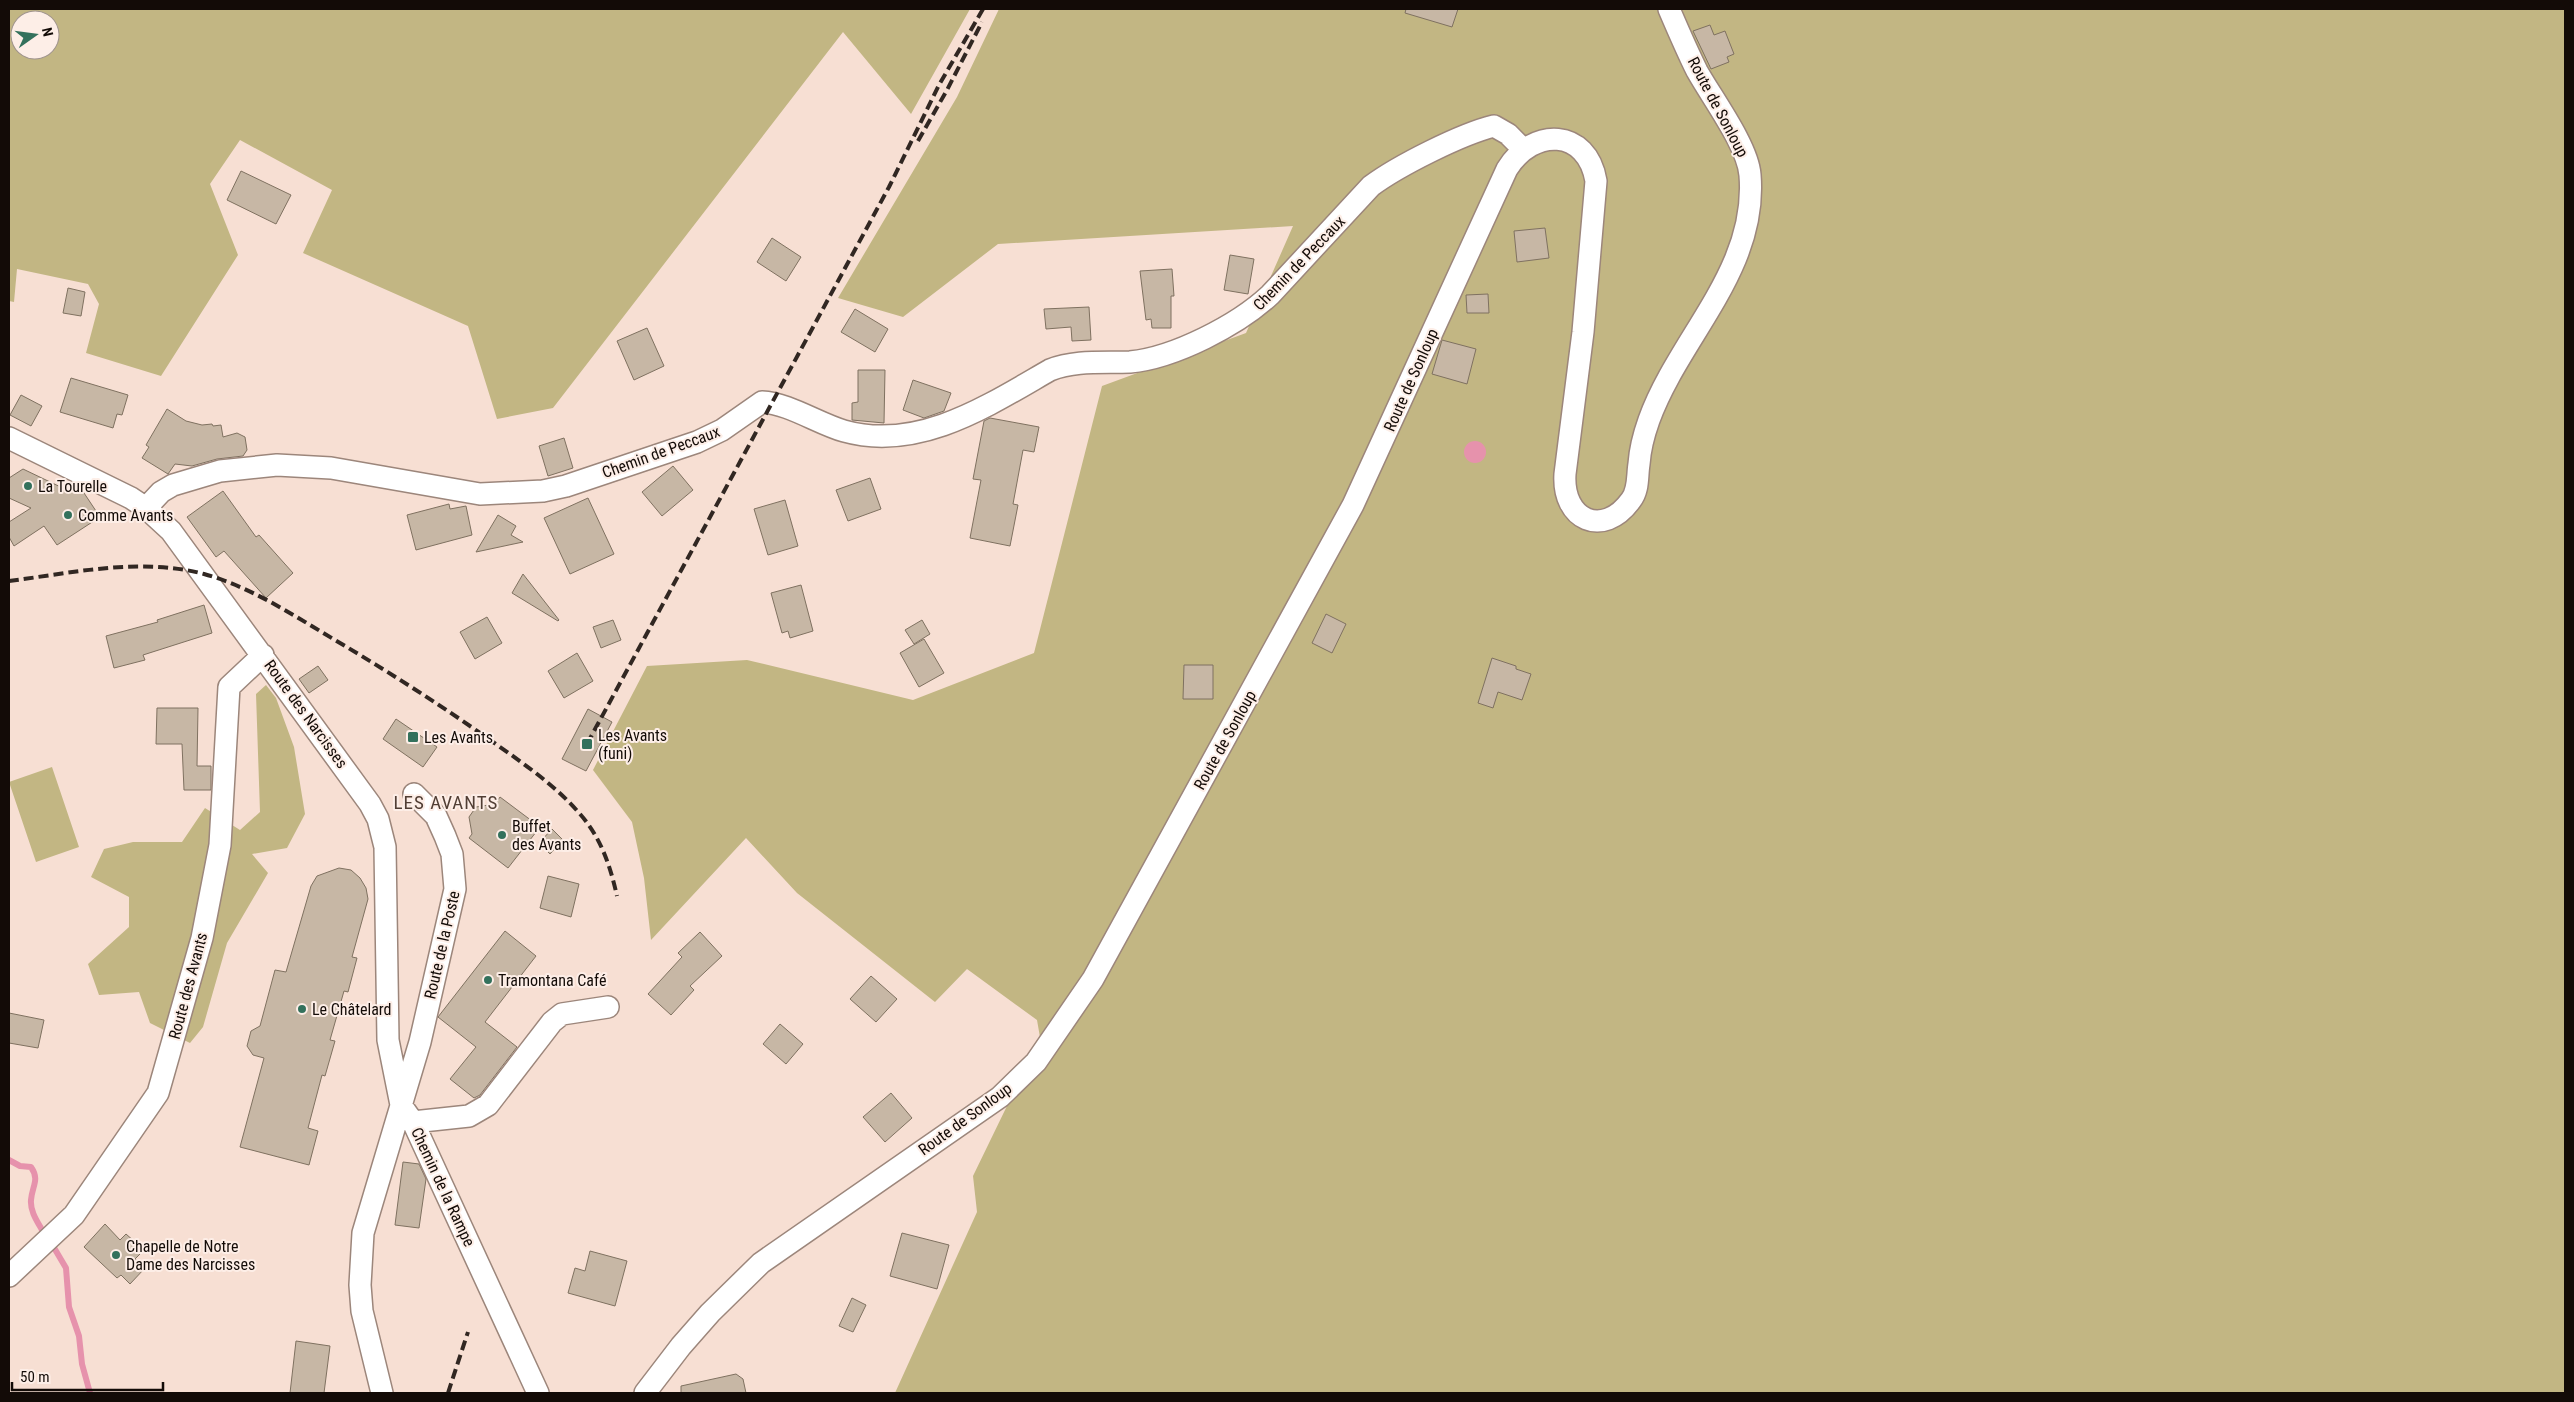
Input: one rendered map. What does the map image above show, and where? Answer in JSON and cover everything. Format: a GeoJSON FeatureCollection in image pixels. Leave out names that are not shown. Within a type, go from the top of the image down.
{"type":"FeatureCollection","features":[{"type":"Feature","properties":{"kind":"street","name":"Route de Sonloup"},"geometry":{"type":"LineString","coordinates":[[645,1393],[687,1339],[732,1290],[761,1263],[1000,1097],[1036,1062],[1052,1040],[1093,978],[1353,505],[1507,169],[1523,149],[1542,140],[1565,141],[1581,151],[1595,174],[1595,207],[1583,332],[1565,483],[1568,500],[1576,513],[1587,521],[1600,521],[1622,510],[1633,498],[1638,483],[1642,443],[1648,420],[1732,267],[1744,235],[1750,205],[1750,172],[1745,154],[1696,69],[1669,9]]}},
{"type":"Feature","properties":{"kind":"street","name":"Chemin de Peccaux"},"geometry":{"type":"LineString","coordinates":[[146,508],[161,492],[173,485],[220,471],[277,465],[331,468],[480,494],[543,491],[566,486],[697,442],[722,430],[762,402],[857,434],[885,436],[920,432],[978,411],[1062,365],[1130,362],[1159,357],[1236,321],[1253,311],[1270,295],[1371,186],[1385,176],[1476,130],[1494,126],[1508,134],[1523,149]]}},
{"type":"Feature","properties":{"kind":"street","name":"Route des Narcisses"},"geometry":{"type":"LineString","coordinates":[[9,438],[113,488],[146,508],[180,541],[363,793],[378,819],[385,847],[388,1040],[401,1105]]}},
{"type":"Feature","properties":{"kind":"street","name":"Route des Avants"},"geometry":{"type":"LineString","coordinates":[[9,1276],[74,1215],[158,1093],[202,938],[220,845],[229,687],[263,655]]}},
{"type":"Feature","properties":{"kind":"street","name":"Route de la Poste"},"geometry":{"type":"LineString","coordinates":[[401,1105],[420,1042],[456,889],[455,871],[445,836],[436,816],[414,794]]}},
{"type":"Feature","properties":{"kind":"street"},"geometry":{"type":"LineString","coordinates":[[413,1122],[476,1114],[488,1106],[552,1022],[562,1014],[608,1007]]}},
{"type":"Feature","properties":{"kind":"street","name":"Chemin de la Rampe"},"geometry":{"type":"LineString","coordinates":[[401,1105],[413,1122],[538,1393]]}},
{"type":"Feature","properties":{"kind":"street","name":"Chemin de la Rampe"},"geometry":{"type":"LineString","coordinates":[[382,1393],[362,1311],[360,1285],[363,1233],[401,1105]]}},
{"type":"Feature","properties":{"kind":"shaded area"},"geometry":{"type":"Polygon","coordinates":[[[9,9],[970,9],[911,114],[843,32],[553,408],[497,419],[468,326],[303,253],[332,190],[240,140],[210,184],[238,255],[161,376],[86,353],[99,304],[88,284],[17,269],[14,302],[9,301],[9,9]]]}},
{"type":"Feature","properties":{"kind":"shaded area"},"geometry":{"type":"Polygon","coordinates":[[[999,9],[2565,9],[2565,1393],[895,1393],[977,1212],[973,1176],[1020,1079],[1041,1043],[1037,1020],[967,969],[935,1002],[797,893],[746,838],[651,940],[644,878],[632,822],[593,770],[647,666],[747,660],[913,700],[1034,653],[1102,386],[1246,333],[1293,226],[998,244],[903,317],[838,298],[957,97],[999,9]]]}},
{"type":"Feature","properties":{"kind":"shaded area"},"geometry":{"type":"Polygon","coordinates":[[[1475,441],[1483,444],[1486,452],[1483,460],[1475,463],[1467,460],[1464,452],[1467,444],[1475,441]]]}},
{"type":"Feature","properties":{"kind":"shaded area"},"geometry":{"type":"Polygon","coordinates":[[[266,685],[276,698],[294,747],[305,814],[287,848],[252,854],[268,873],[227,943],[203,1027],[190,1043],[150,1023],[139,992],[99,995],[88,964],[129,927],[129,897],[91,877],[104,849],[133,842],[182,842],[205,808],[240,830],[260,812],[256,694],[266,685]]]}},
{"type":"Feature","properties":{"kind":"shaded area"},"geometry":{"type":"Polygon","coordinates":[[[52,767],[79,847],[36,862],[9,782],[52,767]]]}},
{"type":"Feature","properties":{"kind":"building"},"geometry":{"type":"Polygon","coordinates":[[[1406,9],[1458,9],[1452,27],[1405,13],[1406,9]]]}},
{"type":"Feature","properties":{"kind":"building"},"geometry":{"type":"Polygon","coordinates":[[[1710,25],[1714,35],[1725,31],[1734,54],[1727,57],[1729,62],[1711,69],[1693,31],[1710,25]]]}},
{"type":"Feature","properties":{"kind":"building"},"geometry":{"type":"Polygon","coordinates":[[[241,171],[291,195],[276,224],[227,200],[241,171]]]}},
{"type":"Feature","properties":{"kind":"building"},"geometry":{"type":"Polygon","coordinates":[[[1545,228],[1549,258],[1517,262],[1514,231],[1545,228]]]}},
{"type":"Feature","properties":{"kind":"building"},"geometry":{"type":"Polygon","coordinates":[[[772,238],[801,257],[786,281],[757,262],[772,238]]]}},
{"type":"Feature","properties":{"kind":"building"},"geometry":{"type":"Polygon","coordinates":[[[1230,255],[1254,259],[1248,294],[1224,290],[1230,255]]]}},
{"type":"Feature","properties":{"kind":"building"},"geometry":{"type":"Polygon","coordinates":[[[1172,269],[1174,296],[1171,296],[1171,328],[1152,328],[1151,319],[1146,320],[1140,271],[1172,269]]]}},
{"type":"Feature","properties":{"kind":"building"},"geometry":{"type":"Polygon","coordinates":[[[68,288],[85,292],[81,316],[63,313],[68,288]]]}},
{"type":"Feature","properties":{"kind":"building"},"geometry":{"type":"Polygon","coordinates":[[[1488,294],[1489,313],[1467,313],[1466,295],[1488,294]]]}},
{"type":"Feature","properties":{"kind":"building"},"geometry":{"type":"Polygon","coordinates":[[[1089,307],[1091,340],[1072,341],[1071,327],[1046,329],[1044,309],[1089,307]]]}},
{"type":"Feature","properties":{"kind":"building"},"geometry":{"type":"Polygon","coordinates":[[[855,309],[888,329],[875,352],[841,332],[855,309]]]}},
{"type":"Feature","properties":{"kind":"building"},"geometry":{"type":"Polygon","coordinates":[[[647,328],[664,366],[634,380],[617,341],[647,328]]]}},
{"type":"Feature","properties":{"kind":"building"},"geometry":{"type":"Polygon","coordinates":[[[1442,340],[1476,349],[1467,384],[1432,374],[1442,340]]]}},
{"type":"Feature","properties":{"kind":"building"},"geometry":{"type":"Polygon","coordinates":[[[858,370],[885,370],[884,423],[852,420],[852,403],[858,402],[858,370]]]}},
{"type":"Feature","properties":{"kind":"building"},"geometry":{"type":"Polygon","coordinates":[[[71,378],[128,395],[122,415],[117,414],[113,428],[60,412],[71,378]]]}},
{"type":"Feature","properties":{"kind":"building"},"geometry":{"type":"Polygon","coordinates":[[[913,380],[951,393],[944,411],[924,418],[903,410],[913,380]]]}},
{"type":"Feature","properties":{"kind":"building"},"geometry":{"type":"Polygon","coordinates":[[[21,395],[42,406],[31,426],[10,415],[21,395]]]}},
{"type":"Feature","properties":{"kind":"building"},"geometry":{"type":"Polygon","coordinates":[[[167,409],[186,421],[202,425],[221,425],[223,437],[237,433],[245,437],[247,450],[243,456],[217,459],[192,466],[175,464],[168,474],[142,458],[149,447],[146,445],[167,409]]]}},
{"type":"Feature","properties":{"kind":"building"},"geometry":{"type":"Polygon","coordinates":[[[990,418],[1039,427],[1034,452],[1023,450],[1013,504],[1018,505],[1010,546],[970,538],[981,480],[973,479],[984,421],[990,418]]]}},
{"type":"Feature","properties":{"kind":"building"},"geometry":{"type":"Polygon","coordinates":[[[564,438],[573,468],[548,476],[539,446],[564,438]]]}},
{"type":"Feature","properties":{"kind":"building"},"geometry":{"type":"Polygon","coordinates":[[[673,466],[693,490],[662,516],[642,492],[673,466]]]}},
{"type":"Feature","properties":{"kind":"building"},"geometry":{"type":"Polygon","coordinates":[[[23,469],[71,492],[80,487],[100,517],[57,545],[44,526],[14,546],[9,537],[9,522],[31,508],[9,498],[9,478],[23,469]]]}},
{"type":"Feature","properties":{"kind":"building"},"geometry":{"type":"Polygon","coordinates":[[[870,478],[881,509],[848,521],[836,490],[870,478]]]}},
{"type":"Feature","properties":{"kind":"building"},"geometry":{"type":"Polygon","coordinates":[[[223,491],[256,537],[259,535],[293,573],[266,598],[224,551],[216,557],[187,517],[223,491]]]}},
{"type":"Feature","properties":{"kind":"building"},"geometry":{"type":"Polygon","coordinates":[[[588,498],[614,554],[570,574],[544,518],[588,498]]]}},
{"type":"Feature","properties":{"kind":"building"},"geometry":{"type":"Polygon","coordinates":[[[785,500],[798,546],[768,555],[754,509],[785,500]]]}},
{"type":"Feature","properties":{"kind":"building"},"geometry":{"type":"Polygon","coordinates":[[[449,504],[450,509],[466,506],[472,535],[416,550],[407,515],[449,504]]]}},
{"type":"Feature","properties":{"kind":"building"},"geometry":{"type":"Polygon","coordinates":[[[498,515],[516,526],[511,535],[523,542],[476,552],[498,515]]]}},
{"type":"Feature","properties":{"kind":"building"},"geometry":{"type":"Polygon","coordinates":[[[523,574],[559,620],[558,621],[512,593],[523,574]]]}},
{"type":"Feature","properties":{"kind":"building"},"geometry":{"type":"Polygon","coordinates":[[[801,585],[813,631],[790,638],[788,631],[782,633],[771,593],[801,585]]]}},
{"type":"Feature","properties":{"kind":"building"},"geometry":{"type":"Polygon","coordinates":[[[204,605],[212,633],[143,655],[145,660],[114,668],[106,636],[158,622],[157,620],[204,605]]]}},
{"type":"Feature","properties":{"kind":"building"},"geometry":{"type":"Polygon","coordinates":[[[1326,614],[1346,624],[1332,653],[1312,643],[1326,614]]]}},
{"type":"Feature","properties":{"kind":"building"},"geometry":{"type":"Polygon","coordinates":[[[487,617],[502,643],[475,659],[460,632],[487,617]]]}},
{"type":"Feature","properties":{"kind":"building"},"geometry":{"type":"Polygon","coordinates":[[[613,620],[621,640],[601,648],[593,627],[613,620]]]}},
{"type":"Feature","properties":{"kind":"building"},"geometry":{"type":"Polygon","coordinates":[[[922,620],[930,634],[914,644],[905,630],[922,620]]]}},
{"type":"Feature","properties":{"kind":"building"},"geometry":{"type":"Polygon","coordinates":[[[924,639],[944,673],[919,687],[900,653],[924,639]]]}},
{"type":"Feature","properties":{"kind":"building"},"geometry":{"type":"Polygon","coordinates":[[[577,653],[593,681],[564,698],[548,671],[577,653]]]}},
{"type":"Feature","properties":{"kind":"building"},"geometry":{"type":"Polygon","coordinates":[[[1492,658],[1516,666],[1516,669],[1531,674],[1522,700],[1498,692],[1493,708],[1478,703],[1492,658]]]}},
{"type":"Feature","properties":{"kind":"building"},"geometry":{"type":"Polygon","coordinates":[[[1184,665],[1213,665],[1213,699],[1183,699],[1184,665]]]}},
{"type":"Feature","properties":{"kind":"building"},"geometry":{"type":"Polygon","coordinates":[[[318,666],[328,680],[309,693],[299,679],[318,666]]]}},
{"type":"Feature","properties":{"kind":"building"},"geometry":{"type":"Polygon","coordinates":[[[157,708],[198,708],[197,766],[211,766],[211,790],[184,790],[182,744],[156,744],[157,708]]]}},
{"type":"Feature","properties":{"kind":"building"},"geometry":{"type":"Polygon","coordinates":[[[588,709],[612,722],[586,771],[562,759],[588,709]]]}},
{"type":"Feature","properties":{"kind":"building"},"geometry":{"type":"Polygon","coordinates":[[[396,719],[437,747],[423,767],[383,739],[396,719]]]}},
{"type":"Feature","properties":{"kind":"building","name":"Buffet des Avants"},"geometry":{"type":"Polygon","coordinates":[[[500,797],[540,827],[508,868],[469,838],[472,834],[469,817],[476,807],[495,804],[500,797]]]}},
{"type":"Feature","properties":{"kind":"building"},"geometry":{"type":"Polygon","coordinates":[[[552,829],[563,840],[550,854],[539,843],[552,829]]]}},
{"type":"Feature","properties":{"kind":"building","name":"Le Châtelard"},"geometry":{"type":"Polygon","coordinates":[[[339,868],[351,870],[360,878],[366,888],[368,899],[352,957],[357,958],[348,992],[344,991],[330,1040],[335,1041],[325,1076],[322,1075],[308,1128],[318,1131],[309,1165],[240,1147],[264,1058],[253,1055],[247,1046],[251,1031],[260,1026],[275,970],[286,972],[311,886],[317,876],[339,868]]]}},
{"type":"Feature","properties":{"kind":"building"},"geometry":{"type":"Polygon","coordinates":[[[548,876],[579,884],[571,917],[540,908],[548,876]]]}},
{"type":"Feature","properties":{"kind":"building"},"geometry":{"type":"Polygon","coordinates":[[[505,931],[536,956],[485,1022],[517,1047],[480,1095],[474,1098],[450,1079],[476,1047],[438,1017],[505,931]]]}},
{"type":"Feature","properties":{"kind":"building"},"geometry":{"type":"Polygon","coordinates":[[[700,932],[722,956],[690,986],[694,990],[671,1015],[648,994],[682,957],[678,953],[700,932]]]}},
{"type":"Feature","properties":{"kind":"building"},"geometry":{"type":"Polygon","coordinates":[[[871,976],[897,999],[876,1022],[850,999],[871,976]]]}},
{"type":"Feature","properties":{"kind":"building"},"geometry":{"type":"Polygon","coordinates":[[[9,1013],[44,1020],[38,1048],[9,1043],[9,1013]]]}},
{"type":"Feature","properties":{"kind":"building"},"geometry":{"type":"Polygon","coordinates":[[[780,1024],[803,1044],[786,1064],[763,1044],[780,1024]]]}},
{"type":"Feature","properties":{"kind":"building"},"geometry":{"type":"Polygon","coordinates":[[[891,1093],[912,1118],[885,1142],[863,1117],[891,1093]]]}},
{"type":"Feature","properties":{"kind":"building"},"geometry":{"type":"Polygon","coordinates":[[[403,1162],[419,1164],[426,1179],[419,1228],[395,1225],[403,1162]]]}},
{"type":"Feature","properties":{"kind":"building","name":"Chapelle de Notre Dame des Narcisses"},"geometry":{"type":"Polygon","coordinates":[[[105,1224],[120,1240],[126,1234],[144,1250],[135,1259],[145,1268],[130,1284],[121,1275],[117,1278],[84,1247],[105,1224]]]}},
{"type":"Feature","properties":{"kind":"building"},"geometry":{"type":"Polygon","coordinates":[[[902,1233],[949,1245],[937,1289],[890,1276],[902,1233]]]}},
{"type":"Feature","properties":{"kind":"building"},"geometry":{"type":"Polygon","coordinates":[[[590,1251],[627,1261],[615,1306],[568,1293],[575,1268],[585,1271],[590,1251]]]}},
{"type":"Feature","properties":{"kind":"building"},"geometry":{"type":"Polygon","coordinates":[[[852,1298],[866,1305],[853,1332],[839,1326],[852,1298]]]}},
{"type":"Feature","properties":{"kind":"building"},"geometry":{"type":"Polygon","coordinates":[[[296,1341],[330,1346],[324,1393],[290,1393],[296,1341]]]}},
{"type":"Feature","properties":{"kind":"building"},"geometry":{"type":"Polygon","coordinates":[[[736,1374],[743,1379],[746,1393],[681,1393],[681,1386],[736,1374]]]}},
{"type":"Feature","properties":{"kind":"waterway"},"geometry":{"type":"LineString","coordinates":[[9,1160],[20,1166],[31,1167],[34,1172],[35,1179],[31,1204],[34,1216],[42,1230]]}},
{"type":"Feature","properties":{"kind":"waterway"},"geometry":{"type":"LineString","coordinates":[[53,1246],[66,1268],[69,1307],[79,1336],[82,1364],[90,1393]]}},
{"type":"Feature","properties":{"kind":"railway"},"geometry":{"type":"LineString","coordinates":[[587,744],[889,187],[939,85],[983,9]]}},
{"type":"Feature","properties":{"kind":"railway"},"geometry":{"type":"LineString","coordinates":[[918,141],[982,22]]}},
{"type":"Feature","properties":{"kind":"railway"},"geometry":{"type":"LineString","coordinates":[[9,581],[106,568],[156,567],[204,574],[238,586],[271,602],[375,664],[454,715],[550,784],[580,814],[594,833],[608,863],[617,896]]}},
{"type":"Feature","properties":{"kind":"railway"},"geometry":{"type":"LineString","coordinates":[[448,1393],[468,1332]]}},
{"type":"Feature","properties":{"kind":"place","name":"La Tourelle"},"geometry":{"type":"Point","coordinates":[28,486]}},
{"type":"Feature","properties":{"kind":"place","name":"Comme Avants"},"geometry":{"type":"Point","coordinates":[68,515]}},
{"type":"Feature","properties":{"kind":"place","name":"Les Avants"},"geometry":{"type":"Point","coordinates":[413,737]}},
{"type":"Feature","properties":{"kind":"place","name":"Les Avants (funi)"},"geometry":{"type":"Point","coordinates":[587,744]}},
{"type":"Feature","properties":{"kind":"place","name":"Buffet des Avants"},"geometry":{"type":"Point","coordinates":[502,835]}},
{"type":"Feature","properties":{"kind":"place","name":"Tramontana Café"},"geometry":{"type":"Point","coordinates":[488,980]}},
{"type":"Feature","properties":{"kind":"place","name":"Le Châtelard"},"geometry":{"type":"Point","coordinates":[302,1009]}},
{"type":"Feature","properties":{"kind":"place","name":"Chapelle de Notre Dame des Narcisses"},"geometry":{"type":"Point","coordinates":[116,1255]}},
{"type":"Feature","properties":{"kind":"district","name":"LES AVANTS"},"geometry":{"type":"Point","coordinates":[446,802]}}]}
